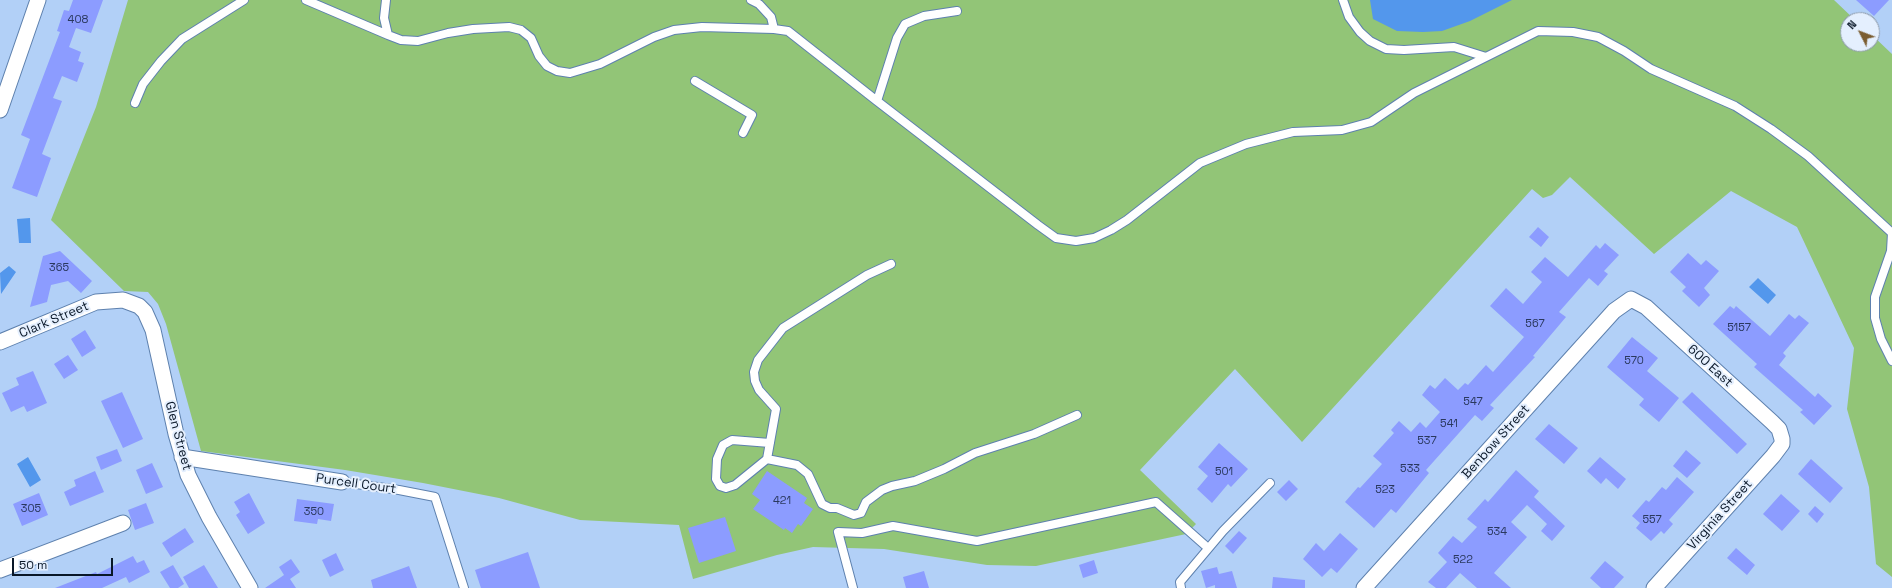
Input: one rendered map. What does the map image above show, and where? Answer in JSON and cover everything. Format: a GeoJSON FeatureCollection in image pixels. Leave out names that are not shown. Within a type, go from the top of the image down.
{"type":"FeatureCollection","features":[{"type":"Feature","properties":{"kind":"street"},"geometry":{"type":"LineString","coordinates":[[0,110],[38,0]]}},
{"type":"Feature","properties":{"kind":"street","name":"600 East"},"geometry":{"type":"LineString","coordinates":[[1631,299],[1646,307],[1772,422],[1779,429],[1782,439]]}},
{"type":"Feature","properties":{"kind":"street","name":"Benbow Street"},"geometry":{"type":"LineString","coordinates":[[1364,588],[1614,311],[1631,299]]}},
{"type":"Feature","properties":{"kind":"street","name":"Clark Street"},"geometry":{"type":"LineString","coordinates":[[0,342],[79,308],[96,302],[109,300]]}},
{"type":"Feature","properties":{"kind":"street","name":"Glen Street"},"geometry":{"type":"LineString","coordinates":[[109,300],[131,302],[139,306],[150,321],[182,457],[196,494],[250,588]]}},
{"type":"Feature","properties":{"kind":"street","name":"Virginia Street"},"geometry":{"type":"LineString","coordinates":[[1654,588],[1773,456],[1782,444],[1782,439]]}},
{"type":"Feature","properties":{"kind":"street","name":"Purcell Court"},"geometry":{"type":"LineString","coordinates":[[182,457],[342,482]]}},
{"type":"Feature","properties":{"kind":"street"},"geometry":{"type":"LineString","coordinates":[[0,570],[123,523]]}},
{"type":"Feature","properties":{"kind":"lane"},"geometry":{"type":"LineString","coordinates":[[135,103],[143,84],[161,60],[182,39],[244,0]]}},
{"type":"Feature","properties":{"kind":"lane"},"geometry":{"type":"LineString","coordinates":[[306,0],[401,40],[418,41],[448,33],[473,29],[509,27],[522,30],[531,38],[539,56],[547,66],[557,72],[570,73],[600,64],[654,37],[674,30],[702,26],[788,31],[1038,225],[1056,238],[1076,241],[1094,238],[1111,230],[1127,220],[1200,163],[1246,144],[1294,132],[1342,130],[1370,122],[1414,93],[1538,31],[1573,32],[1598,37],[1624,51],[1651,69],[1734,106],[1808,156],[1892,233],[1891,251],[1875,297],[1875,318],[1881,339],[1892,361]]}},
{"type":"Feature","properties":{"kind":"lane"},"geometry":{"type":"LineString","coordinates":[[386,0],[384,18],[388,35]]}},
{"type":"Feature","properties":{"kind":"lane"},"geometry":{"type":"LineString","coordinates":[[751,0],[759,4],[771,17],[774,29]]}},
{"type":"Feature","properties":{"kind":"lane"},"geometry":{"type":"LineString","coordinates":[[1343,0],[1349,16],[1360,32],[1370,41],[1386,49],[1404,50],[1454,47],[1486,57]]}},
{"type":"Feature","properties":{"kind":"lane"},"geometry":{"type":"LineString","coordinates":[[877,101],[898,38],[905,24],[924,16],[957,10]]}},
{"type":"Feature","properties":{"kind":"lane"},"geometry":{"type":"LineString","coordinates":[[694,81],[752,115],[743,133]]}},
{"type":"Feature","properties":{"kind":"lane"},"geometry":{"type":"LineString","coordinates":[[770,443],[732,440],[724,445],[717,459],[716,479],[720,486],[726,488],[735,485],[767,459],[770,443],[776,409],[759,390],[755,381],[754,372],[758,360],[783,328],[866,275],[891,264]]}},
{"type":"Feature","properties":{"kind":"lane"},"geometry":{"type":"LineString","coordinates":[[767,459],[797,465],[808,474],[822,504],[854,515],[861,513],[866,502],[882,490],[892,486],[915,481],[975,453],[1034,434],[1077,415]]}},
{"type":"Feature","properties":{"kind":"lane","name":"Purcell Court"},"geometry":{"type":"LineString","coordinates":[[342,482],[435,497],[464,588]]}},
{"type":"Feature","properties":{"kind":"lane"},"geometry":{"type":"LineString","coordinates":[[1182,588],[1180,582],[1208,548],[1270,483]]}},
{"type":"Feature","properties":{"kind":"lane"},"geometry":{"type":"LineString","coordinates":[[853,588],[838,532],[862,533],[893,526],[977,541],[1156,502],[1208,548]]}},
{"type":"Feature","properties":{"kind":"green space"},"geometry":{"type":"Polygon","coordinates":[[[128,0],[1834,0],[1847,12],[1840,12],[1840,52],[1880,52],[1880,43],[1892,54],[1892,577],[1876,564],[1869,487],[1847,409],[1854,348],[1797,227],[1731,191],[1654,254],[1570,177],[1552,195],[1543,198],[1532,189],[1302,442],[1235,369],[1140,470],[1196,524],[1186,534],[1036,566],[987,565],[884,549],[813,547],[777,555],[693,579],[679,525],[580,520],[499,498],[423,483],[345,470],[201,451],[166,324],[158,304],[148,292],[124,291],[51,220],[96,107],[128,0]]]}},
{"type":"Feature","properties":{"kind":"water"},"geometry":{"type":"Polygon","coordinates":[[[1370,0],[1512,0],[1470,21],[1442,31],[1423,32],[1397,31],[1373,19],[1370,0]]]}},
{"type":"Feature","properties":{"kind":"water"},"geometry":{"type":"Polygon","coordinates":[[[30,218],[31,243],[19,243],[17,219],[30,218]]]}},
{"type":"Feature","properties":{"kind":"water"},"geometry":{"type":"Polygon","coordinates":[[[9,266],[16,272],[1,294],[0,273],[9,266]]]}},
{"type":"Feature","properties":{"kind":"water"},"geometry":{"type":"Polygon","coordinates":[[[1758,278],[1776,295],[1768,304],[1749,287],[1758,278]]]}},
{"type":"Feature","properties":{"kind":"water"},"geometry":{"type":"Polygon","coordinates":[[[28,457],[41,480],[30,487],[17,464],[28,457]]]}},
{"type":"Feature","properties":{"kind":"building"},"geometry":{"type":"Polygon","coordinates":[[[73,0],[103,0],[91,33],[76,28],[69,47],[81,52],[78,61],[84,63],[77,82],[62,76],[53,98],[62,101],[42,154],[51,158],[37,197],[12,188],[30,139],[21,135],[60,32],[57,31],[64,10],[69,11],[73,0]]]}},
{"type":"Feature","properties":{"kind":"building"},"geometry":{"type":"Polygon","coordinates":[[[1856,0],[1889,0],[1878,12],[1870,12],[1856,0]]]}},
{"type":"Feature","properties":{"kind":"building"},"geometry":{"type":"Polygon","coordinates":[[[1538,227],[1549,237],[1541,247],[1529,237],[1538,227]]]}},
{"type":"Feature","properties":{"kind":"building"},"geometry":{"type":"Polygon","coordinates":[[[1605,243],[1619,255],[1604,271],[1608,274],[1598,286],[1589,278],[1559,312],[1566,317],[1533,356],[1535,357],[1490,405],[1494,408],[1482,421],[1475,415],[1426,470],[1429,473],[1396,513],[1391,509],[1374,528],[1345,502],[1382,464],[1373,456],[1394,433],[1391,430],[1399,421],[1411,432],[1420,422],[1426,428],[1440,412],[1422,395],[1430,385],[1435,389],[1445,378],[1458,390],[1465,383],[1468,385],[1486,365],[1493,372],[1524,337],[1490,306],[1506,288],[1523,304],[1542,282],[1531,272],[1545,257],[1568,277],[1596,245],[1600,249],[1605,243]]]}},
{"type":"Feature","properties":{"kind":"building"},"geometry":{"type":"Polygon","coordinates":[[[60,251],[92,281],[81,293],[68,281],[51,285],[47,302],[30,307],[43,256],[60,251]]]}},
{"type":"Feature","properties":{"kind":"building"},"geometry":{"type":"Polygon","coordinates":[[[1688,253],[1701,265],[1706,260],[1719,271],[1704,288],[1710,295],[1699,307],[1682,291],[1686,287],[1670,272],[1688,253]]]}},
{"type":"Feature","properties":{"kind":"building"},"geometry":{"type":"Polygon","coordinates":[[[1730,306],[1734,309],[1736,306],[1770,336],[1789,314],[1795,319],[1799,315],[1809,323],[1783,353],[1786,356],[1779,365],[1815,397],[1818,393],[1832,406],[1814,425],[1800,412],[1803,410],[1754,367],[1757,364],[1713,324],[1730,306]]]}},
{"type":"Feature","properties":{"kind":"building"},"geometry":{"type":"Polygon","coordinates":[[[85,330],[96,348],[82,357],[71,339],[85,330]]]}},
{"type":"Feature","properties":{"kind":"building"},"geometry":{"type":"Polygon","coordinates":[[[1632,337],[1658,358],[1647,371],[1679,398],[1659,422],[1639,405],[1644,399],[1607,367],[1632,337]]]}},
{"type":"Feature","properties":{"kind":"building"},"geometry":{"type":"Polygon","coordinates":[[[68,355],[78,370],[64,379],[54,364],[68,355]]]}},
{"type":"Feature","properties":{"kind":"building"},"geometry":{"type":"Polygon","coordinates":[[[33,371],[47,403],[27,412],[24,406],[11,412],[2,393],[19,385],[16,378],[33,371]]]}},
{"type":"Feature","properties":{"kind":"building"},"geometry":{"type":"Polygon","coordinates":[[[122,392],[143,439],[123,448],[101,401],[122,392]]]}},
{"type":"Feature","properties":{"kind":"building"},"geometry":{"type":"Polygon","coordinates":[[[1692,392],[1747,444],[1737,454],[1682,402],[1692,392]]]}},
{"type":"Feature","properties":{"kind":"building"},"geometry":{"type":"Polygon","coordinates":[[[1549,424],[1578,448],[1564,464],[1535,439],[1549,424]]]}},
{"type":"Feature","properties":{"kind":"building"},"geometry":{"type":"Polygon","coordinates":[[[1219,443],[1248,469],[1231,487],[1228,484],[1212,503],[1197,489],[1208,476],[1198,467],[1219,443]]]}},
{"type":"Feature","properties":{"kind":"building"},"geometry":{"type":"Polygon","coordinates":[[[117,449],[122,461],[101,470],[96,457],[117,449]]]}},
{"type":"Feature","properties":{"kind":"building"},"geometry":{"type":"Polygon","coordinates":[[[1686,450],[1701,463],[1687,478],[1673,466],[1686,450]]]}},
{"type":"Feature","properties":{"kind":"building"},"geometry":{"type":"Polygon","coordinates":[[[1600,457],[1626,479],[1618,489],[1606,478],[1601,484],[1587,471],[1600,457]]]}},
{"type":"Feature","properties":{"kind":"building"},"geometry":{"type":"Polygon","coordinates":[[[1811,459],[1843,488],[1830,503],[1798,474],[1811,459]]]}},
{"type":"Feature","properties":{"kind":"building"},"geometry":{"type":"Polygon","coordinates":[[[152,463],[163,487],[146,494],[136,470],[152,463]]]}},
{"type":"Feature","properties":{"kind":"building"},"geometry":{"type":"Polygon","coordinates":[[[1516,470],[1539,491],[1534,497],[1565,526],[1552,541],[1541,531],[1547,524],[1527,505],[1511,522],[1527,537],[1494,573],[1511,588],[1477,588],[1460,573],[1446,588],[1436,588],[1428,582],[1447,562],[1438,553],[1453,536],[1462,543],[1477,527],[1467,519],[1485,499],[1488,502],[1516,470]]]}},
{"type":"Feature","properties":{"kind":"building"},"geometry":{"type":"Polygon","coordinates":[[[95,471],[104,492],[70,506],[64,492],[76,486],[74,480],[95,471]]]}},
{"type":"Feature","properties":{"kind":"building"},"geometry":{"type":"Polygon","coordinates":[[[767,471],[807,498],[804,503],[813,509],[801,526],[798,524],[792,533],[785,528],[784,530],[753,509],[760,500],[752,494],[767,471]]]}},
{"type":"Feature","properties":{"kind":"building"},"geometry":{"type":"Polygon","coordinates":[[[1677,477],[1694,492],[1669,520],[1673,524],[1664,534],[1661,531],[1651,541],[1636,528],[1640,523],[1632,516],[1646,500],[1649,502],[1662,487],[1666,490],[1677,477]]]}},
{"type":"Feature","properties":{"kind":"building"},"geometry":{"type":"Polygon","coordinates":[[[1289,480],[1298,489],[1286,501],[1277,492],[1289,480]]]}},
{"type":"Feature","properties":{"kind":"building"},"geometry":{"type":"Polygon","coordinates":[[[39,493],[48,515],[22,526],[13,504],[39,493]]]}},
{"type":"Feature","properties":{"kind":"building"},"geometry":{"type":"Polygon","coordinates":[[[249,493],[265,523],[248,534],[236,515],[240,512],[234,502],[249,493]]]}},
{"type":"Feature","properties":{"kind":"building"},"geometry":{"type":"Polygon","coordinates":[[[1781,494],[1800,511],[1782,531],[1763,514],[1781,494]]]}},
{"type":"Feature","properties":{"kind":"building"},"geometry":{"type":"Polygon","coordinates":[[[297,499],[334,504],[331,521],[318,519],[317,524],[294,521],[297,499]]]}},
{"type":"Feature","properties":{"kind":"building"},"geometry":{"type":"Polygon","coordinates":[[[146,503],[154,523],[135,530],[128,510],[146,503]]]}},
{"type":"Feature","properties":{"kind":"building"},"geometry":{"type":"Polygon","coordinates":[[[1815,506],[1824,514],[1817,523],[1808,514],[1815,506]]]}},
{"type":"Feature","properties":{"kind":"building"},"geometry":{"type":"Polygon","coordinates":[[[725,517],[736,551],[699,563],[688,528],[725,517]]]}},
{"type":"Feature","properties":{"kind":"building"},"geometry":{"type":"Polygon","coordinates":[[[185,528],[194,542],[171,557],[162,543],[185,528]]]}},
{"type":"Feature","properties":{"kind":"building"},"geometry":{"type":"Polygon","coordinates":[[[1239,531],[1247,538],[1233,554],[1225,546],[1239,531]]]}},
{"type":"Feature","properties":{"kind":"building"},"geometry":{"type":"Polygon","coordinates":[[[1340,533],[1358,549],[1337,573],[1331,568],[1322,577],[1303,559],[1316,543],[1324,551],[1340,533]]]}},
{"type":"Feature","properties":{"kind":"building"},"geometry":{"type":"Polygon","coordinates":[[[1736,548],[1755,565],[1747,575],[1727,558],[1736,548]]]}},
{"type":"Feature","properties":{"kind":"building"},"geometry":{"type":"Polygon","coordinates":[[[528,552],[540,588],[481,588],[475,570],[528,552]]]}},
{"type":"Feature","properties":{"kind":"building"},"geometry":{"type":"Polygon","coordinates":[[[336,553],[344,570],[330,577],[322,560],[336,553]]]}},
{"type":"Feature","properties":{"kind":"building"},"geometry":{"type":"Polygon","coordinates":[[[133,556],[137,563],[144,560],[150,572],[129,583],[126,577],[102,588],[55,588],[96,572],[97,574],[133,556]]]}},
{"type":"Feature","properties":{"kind":"building"},"geometry":{"type":"Polygon","coordinates":[[[291,559],[300,572],[290,579],[296,588],[265,588],[284,575],[279,567],[291,559]]]}},
{"type":"Feature","properties":{"kind":"building"},"geometry":{"type":"Polygon","coordinates":[[[1094,560],[1098,573],[1083,578],[1079,565],[1094,560]]]}},
{"type":"Feature","properties":{"kind":"building"},"geometry":{"type":"Polygon","coordinates":[[[1605,561],[1624,577],[1614,588],[1601,588],[1590,578],[1605,561]]]}},
{"type":"Feature","properties":{"kind":"building"},"geometry":{"type":"Polygon","coordinates":[[[173,565],[184,584],[178,588],[170,588],[160,572],[173,565]]]}},
{"type":"Feature","properties":{"kind":"building"},"geometry":{"type":"Polygon","coordinates":[[[204,565],[218,588],[189,588],[183,577],[204,565]]]}},
{"type":"Feature","properties":{"kind":"building"},"geometry":{"type":"Polygon","coordinates":[[[409,566],[417,588],[373,588],[371,580],[409,566]]]}},
{"type":"Feature","properties":{"kind":"building"},"geometry":{"type":"Polygon","coordinates":[[[1217,567],[1219,574],[1232,571],[1237,588],[1215,588],[1215,585],[1206,588],[1201,571],[1217,567]]]}},
{"type":"Feature","properties":{"kind":"building"},"geometry":{"type":"Polygon","coordinates":[[[924,571],[929,588],[906,588],[903,577],[924,571]]]}},
{"type":"Feature","properties":{"kind":"building"},"geometry":{"type":"Polygon","coordinates":[[[1273,577],[1305,580],[1305,588],[1272,588],[1273,577]]]}}]}
